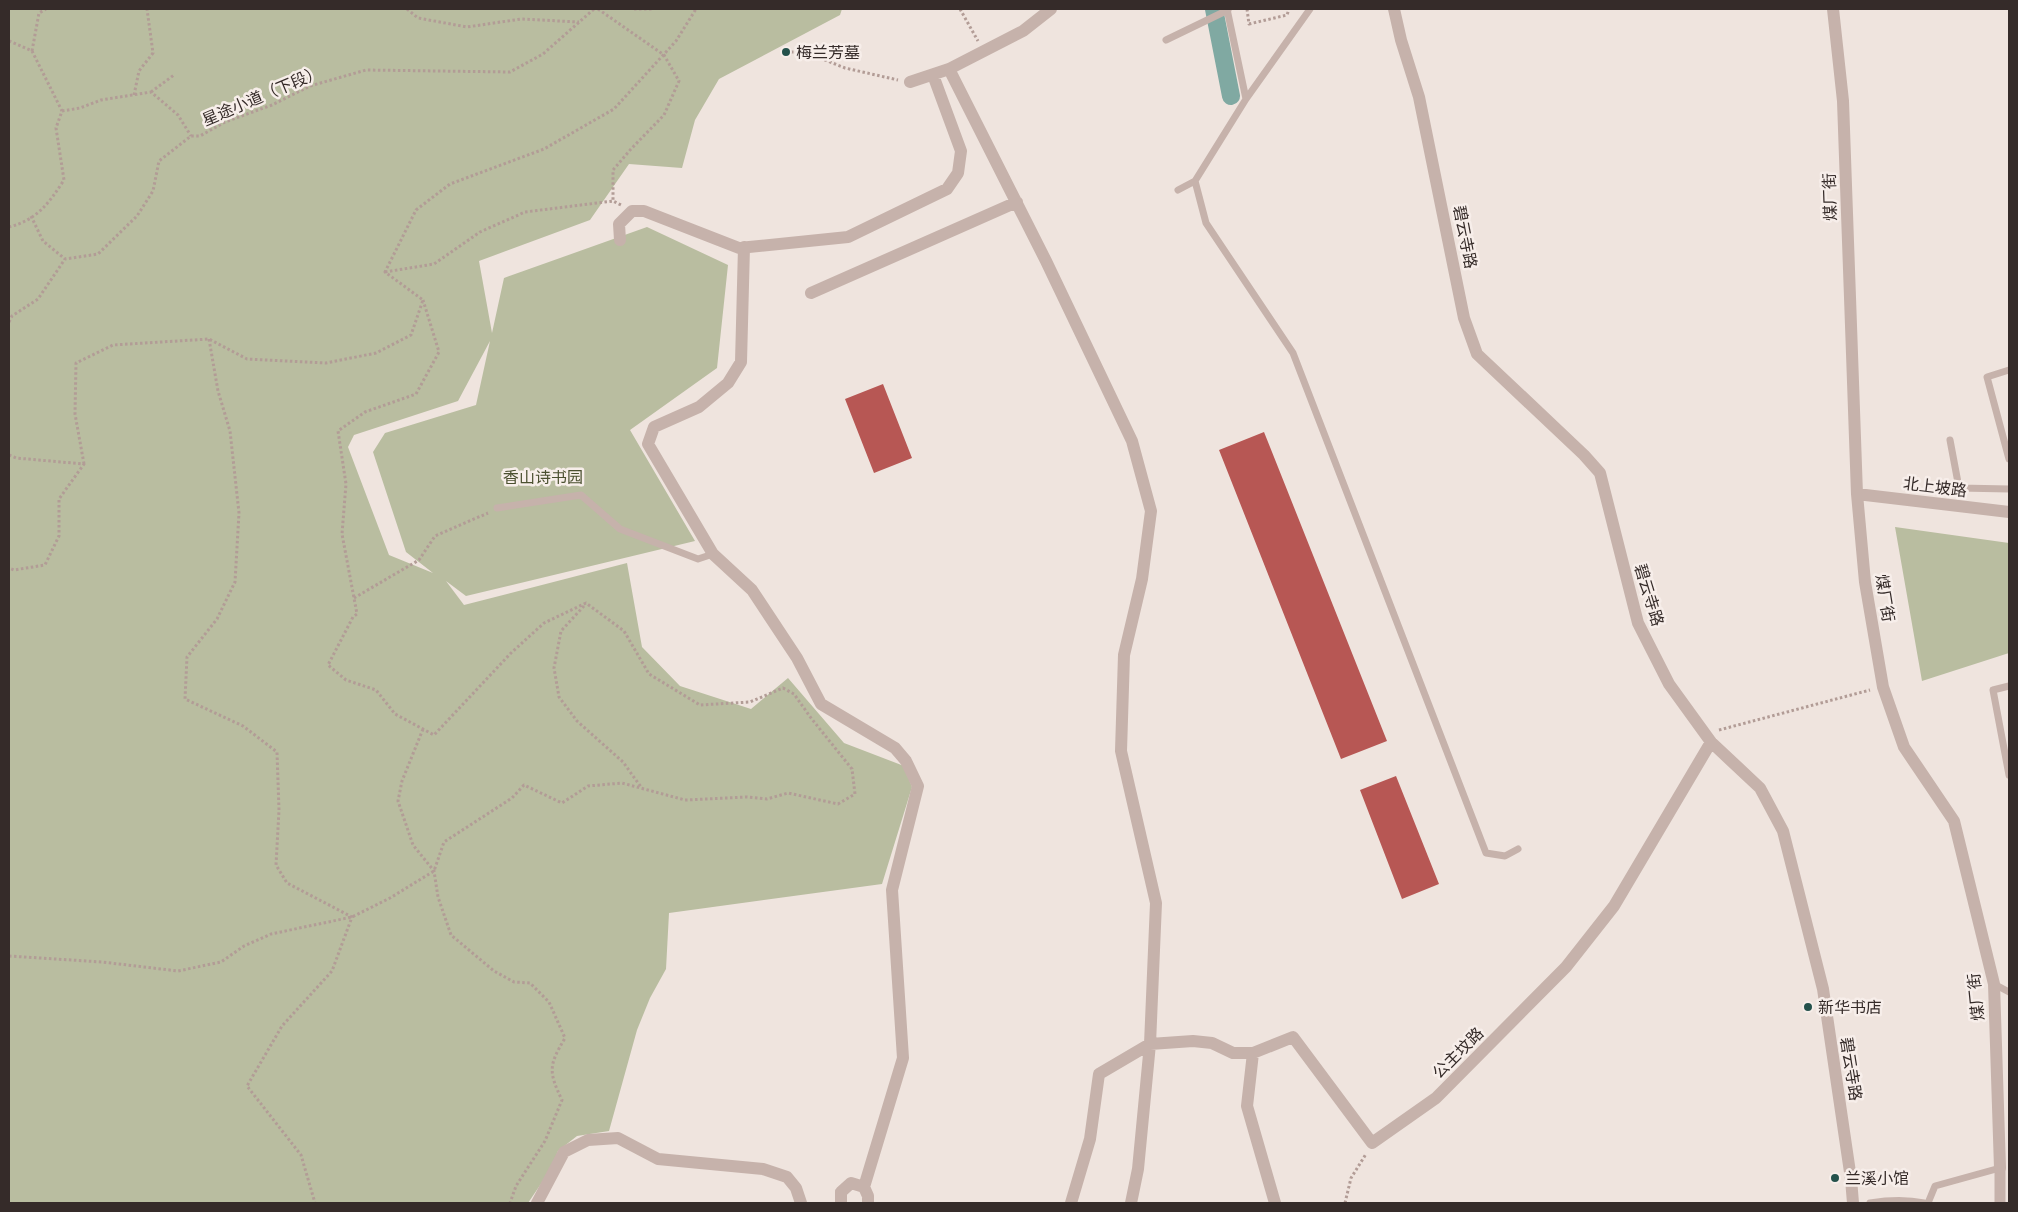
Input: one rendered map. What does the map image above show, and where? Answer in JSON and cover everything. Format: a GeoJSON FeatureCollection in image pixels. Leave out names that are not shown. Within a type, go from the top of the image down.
{"type":"FeatureCollection","features":[{"type":"Feature","properties":{"kind":"street"},"geometry":{"type":"LineString","coordinates":[[910,82],[949,69],[1023,31],[1051,9]]}},
{"type":"Feature","properties":{"kind":"street","name":"碧云寺路"},"geometry":{"type":"LineString","coordinates":[[1394,9],[1419,97],[1464,318],[1477,354],[1584,455],[1600,473],[1638,623],[1668,684],[1708,738],[1760,788],[1783,831],[1823,989],[1853,1203]]}},
{"type":"Feature","properties":{"kind":"street","name":"煤厂街"},"geometry":{"type":"LineString","coordinates":[[1833,9],[1843,101],[1857,494],[1866,582],[1883,687],[1904,747],[1954,821],[1994,984],[2000,1168]]}},
{"type":"Feature","properties":{"kind":"street"},"geometry":{"type":"LineString","coordinates":[[949,69],[1017,202],[1132,441],[1152,512],[1142,580],[1124,655],[1121,751],[1156,903],[1150,1044],[1138,1169],[1131,1203]]}},
{"type":"Feature","properties":{"kind":"street"},"geometry":{"type":"LineString","coordinates":[[620,240],[619,224],[632,211],[644,211],[739,248],[848,237],[947,188],[958,173],[961,151],[933,75]]}},
{"type":"Feature","properties":{"kind":"street"},"geometry":{"type":"LineString","coordinates":[[811,293],[1017,202]]}},
{"type":"Feature","properties":{"kind":"street"},"geometry":{"type":"LineString","coordinates":[[744,247],[742,362],[728,383],[699,407],[654,428],[648,444],[713,554],[752,590],[796,658],[821,704],[895,748],[906,761],[918,786],[892,890],[903,1058],[864,1187],[868,1196],[868,1203]]}},
{"type":"Feature","properties":{"kind":"street","name":"北上坡路"},"geometry":{"type":"LineString","coordinates":[[1857,494],[2009,512]]}},
{"type":"Feature","properties":{"kind":"street","name":"公主坟路"},"geometry":{"type":"LineString","coordinates":[[1372,1143],[1436,1098],[1566,967],[1614,906],[1708,738]]}},
{"type":"Feature","properties":{"kind":"street"},"geometry":{"type":"LineString","coordinates":[[1071,1203],[1090,1139],[1099,1074],[1150,1044],[1192,1041],[1212,1043],[1233,1053],[1252,1053],[1293,1037],[1372,1143]]}},
{"type":"Feature","properties":{"kind":"street"},"geometry":{"type":"LineString","coordinates":[[1252,1053],[1247,1106],[1275,1203]]}},
{"type":"Feature","properties":{"kind":"street"},"geometry":{"type":"LineString","coordinates":[[537,1203],[564,1152],[588,1140],[618,1138],[658,1159],[763,1169],[787,1176],[796,1188],[801,1203]]}},
{"type":"Feature","properties":{"kind":"street"},"geometry":{"type":"LineString","coordinates":[[2000,1168],[2000,1203]]}},
{"type":"Feature","properties":{"kind":"street"},"geometry":{"type":"LineString","coordinates":[[841,1203],[841,1192],[851,1183],[864,1187]]}},
{"type":"Feature","properties":{"kind":"lane"},"geometry":{"type":"LineString","coordinates":[[1166,40],[1228,9],[1246,100]]}},
{"type":"Feature","properties":{"kind":"lane"},"geometry":{"type":"LineString","coordinates":[[1178,190],[1195,181],[1246,100],[1310,9]]}},
{"type":"Feature","properties":{"kind":"lane"},"geometry":{"type":"LineString","coordinates":[[1195,181],[1206,223],[1293,354],[1486,853],[1505,856],[1518,849]]}},
{"type":"Feature","properties":{"kind":"lane"},"geometry":{"type":"LineString","coordinates":[[2009,370],[1987,377],[2009,459]]}},
{"type":"Feature","properties":{"kind":"lane"},"geometry":{"type":"LineString","coordinates":[[1950,440],[1959,488],[2009,489]]}},
{"type":"Feature","properties":{"kind":"lane"},"geometry":{"type":"LineString","coordinates":[[497,508],[581,495],[620,529],[698,559],[713,554]]}},
{"type":"Feature","properties":{"kind":"lane"},"geometry":{"type":"LineString","coordinates":[[2009,686],[1993,690],[2009,775]]}},
{"type":"Feature","properties":{"kind":"lane"},"geometry":{"type":"LineString","coordinates":[[1994,984],[2009,992]]}},
{"type":"Feature","properties":{"kind":"lane"},"geometry":{"type":"LineString","coordinates":[[1870,1203],[1910,1200],[1926,1203],[1935,1186],[2000,1168]]}},
{"type":"Feature","properties":{"kind":"path"},"geometry":{"type":"LineString","coordinates":[[9,227],[16,226],[45,208],[64,180],[56,128],[62,112],[32,51],[40,13],[46,9]]}},
{"type":"Feature","properties":{"kind":"path"},"geometry":{"type":"LineString","coordinates":[[134,95],[139,71],[152,53],[147,9]]}},
{"type":"Feature","properties":{"kind":"path"},"geometry":{"type":"LineString","coordinates":[[407,9],[418,18],[467,27],[521,20],[580,22]]}},
{"type":"Feature","properties":{"kind":"path","name":"星途小道（下段）"},"geometry":{"type":"LineString","coordinates":[[65,259],[98,254],[137,216],[153,191],[159,161],[191,136],[200,136],[225,122],[272,105],[310,86],[366,70],[510,72],[543,54],[594,9]]}},
{"type":"Feature","properties":{"kind":"path"},"geometry":{"type":"LineString","coordinates":[[598,9],[664,55],[679,81],[664,115],[613,170],[613,201]]}},
{"type":"Feature","properties":{"kind":"path"},"geometry":{"type":"LineString","coordinates":[[634,9],[654,9]]}},
{"type":"Feature","properties":{"kind":"path"},"geometry":{"type":"LineString","coordinates":[[385,272],[416,210],[450,184],[544,149],[614,109],[676,41],[696,9]]}},
{"type":"Feature","properties":{"kind":"path"},"geometry":{"type":"LineString","coordinates":[[960,9],[984,51]]}},
{"type":"Feature","properties":{"kind":"path"},"geometry":{"type":"LineString","coordinates":[[1247,9],[1249,24],[1287,15],[1289,9]]}},
{"type":"Feature","properties":{"kind":"path"},"geometry":{"type":"LineString","coordinates":[[9,40],[32,51]]}},
{"type":"Feature","properties":{"kind":"path"},"geometry":{"type":"LineString","coordinates":[[786,52],[805,52],[845,68],[874,76],[910,82]]}},
{"type":"Feature","properties":{"kind":"path"},"geometry":{"type":"LineString","coordinates":[[62,112],[80,108],[100,100],[151,92],[174,75]]}},
{"type":"Feature","properties":{"kind":"path"},"geometry":{"type":"LineString","coordinates":[[151,92],[178,116],[191,136]]}},
{"type":"Feature","properties":{"kind":"path"},"geometry":{"type":"LineString","coordinates":[[385,272],[434,264],[480,232],[525,212],[613,201],[632,211]]}},
{"type":"Feature","properties":{"kind":"path"},"geometry":{"type":"LineString","coordinates":[[9,322],[12,316],[38,299],[65,259],[43,241],[31,216]]}},
{"type":"Feature","properties":{"kind":"path"},"geometry":{"type":"LineString","coordinates":[[385,272],[422,300],[439,352],[416,394],[365,412],[338,431],[346,484],[342,534],[356,614],[328,665],[346,680],[376,690],[395,714],[434,735],[511,653],[544,622],[586,603]]}},
{"type":"Feature","properties":{"kind":"path"},"geometry":{"type":"LineString","coordinates":[[9,568],[14,570],[45,565],[59,536],[59,499],[84,464],[75,414],[76,363],[112,345],[209,339],[247,359],[326,363],[376,353],[410,335],[422,300]]}},
{"type":"Feature","properties":{"kind":"path"},"geometry":{"type":"LineString","coordinates":[[209,339],[218,391],[230,432],[239,513],[235,582],[217,619],[187,657],[185,700],[243,726],[277,752],[279,810],[276,865],[287,883],[352,917]]}},
{"type":"Feature","properties":{"kind":"path"},"geometry":{"type":"LineString","coordinates":[[9,455],[16,458],[84,464]]}},
{"type":"Feature","properties":{"kind":"path"},"geometry":{"type":"LineString","coordinates":[[354,598],[419,560],[435,536],[497,508]]}},
{"type":"Feature","properties":{"kind":"path"},"geometry":{"type":"LineString","coordinates":[[510,1203],[516,1186],[545,1141],[562,1100],[552,1080],[553,1059],[565,1038],[548,1002],[530,983],[514,982],[494,971],[450,935],[438,897],[434,871],[444,842],[512,798],[524,785],[562,802],[588,786],[622,783],[685,800],[747,796],[767,799],[788,793],[838,804],[855,794],[852,769],[794,694],[783,688],[750,702],[700,705],[649,674],[624,631],[586,603]]}},
{"type":"Feature","properties":{"kind":"path"},"geometry":{"type":"LineString","coordinates":[[586,603],[561,631],[554,668],[559,697],[577,721],[623,762],[642,788]]}},
{"type":"Feature","properties":{"kind":"path"},"geometry":{"type":"LineString","coordinates":[[1708,738],[1883,687]]}},
{"type":"Feature","properties":{"kind":"path"},"geometry":{"type":"LineString","coordinates":[[423,729],[402,781],[398,801],[413,845],[434,871]]}},
{"type":"Feature","properties":{"kind":"path"},"geometry":{"type":"LineString","coordinates":[[9,956],[102,962],[178,971],[221,962],[244,946],[271,934],[352,917],[390,898],[434,871]]}},
{"type":"Feature","properties":{"kind":"path"},"geometry":{"type":"LineString","coordinates":[[315,1203],[301,1155],[247,1086],[282,1026],[332,971],[352,917]]}},
{"type":"Feature","properties":{"kind":"path"},"geometry":{"type":"LineString","coordinates":[[1345,1203],[1351,1178],[1372,1143]]}},
{"type":"Feature","properties":{"kind":"green space","name":"香山诗书园"},"geometry":{"type":"Polygon","coordinates":[[[9,9],[842,9],[840,15],[719,79],[695,120],[682,168],[629,164],[590,220],[479,261],[492,333],[504,278],[647,227],[728,265],[717,368],[630,430],[695,541],[466,596],[446,581],[464,605],[627,563],[642,647],[680,686],[751,709],[788,678],[844,743],[904,766],[912,787],[882,884],[669,913],[666,969],[650,998],[637,1030],[609,1131],[577,1136],[558,1151],[551,1169],[528,1203],[9,1203],[9,9]],[[490,341],[458,401],[354,435],[348,447],[389,555],[433,573],[406,552],[373,452],[385,433],[476,405],[490,341]]]}},
{"type":"Feature","properties":{"kind":"green space"},"geometry":{"type":"Polygon","coordinates":[[[1895,527],[2009,543],[2009,653],[1922,681],[1895,527]]]}},
{"type":"Feature","properties":{"kind":"building"},"geometry":{"type":"Polygon","coordinates":[[[883,384],[912,458],[874,473],[845,399],[883,384]]]}},
{"type":"Feature","properties":{"kind":"building"},"geometry":{"type":"Polygon","coordinates":[[[1264,432],[1387,741],[1341,759],[1219,450],[1264,432]]]}},
{"type":"Feature","properties":{"kind":"building"},"geometry":{"type":"Polygon","coordinates":[[[1396,776],[1439,884],[1402,899],[1360,790],[1396,776]]]}},
{"type":"Feature","properties":{"kind":"waterway"},"geometry":{"type":"LineString","coordinates":[[1214,9],[1231,96]]}},
{"type":"Feature","properties":{"kind":"place","name":"梅兰芳墓"},"geometry":{"type":"Point","coordinates":[786,52]}},
{"type":"Feature","properties":{"kind":"place","name":"新华书店"},"geometry":{"type":"Point","coordinates":[1808,1007]}},
{"type":"Feature","properties":{"kind":"place","name":"兰溪小馆"},"geometry":{"type":"Point","coordinates":[1835,1178]}}]}
